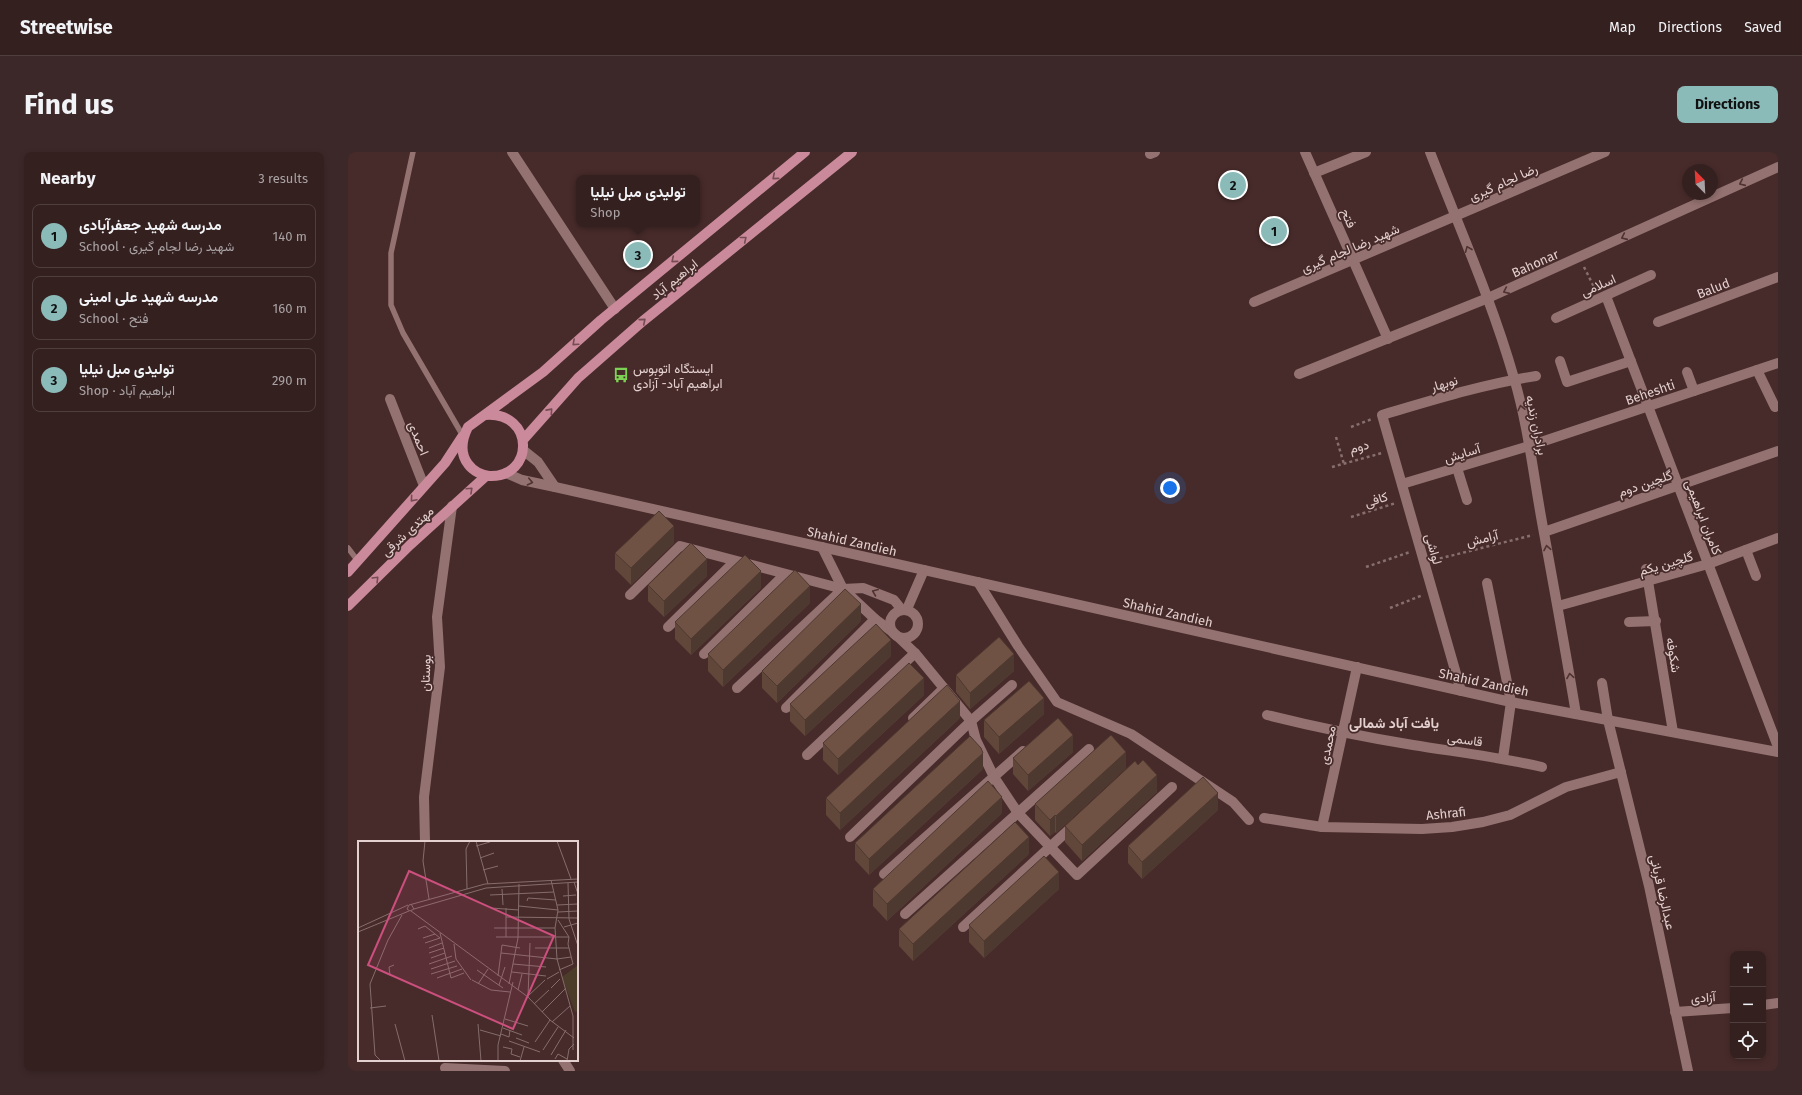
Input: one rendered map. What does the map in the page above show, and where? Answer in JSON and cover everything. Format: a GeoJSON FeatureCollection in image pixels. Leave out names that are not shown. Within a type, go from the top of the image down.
{"type":"FeatureCollection","features":[{"type":"Feature","properties":{"kind":"main road","name":"ابراهیم آباد"},"geometry":{"type":"LineString","coordinates":[[485,415],[543,372],[614,309],[805,152]]}},
{"type":"Feature","properties":{"kind":"main road","name":"ابراهیم آباد"},"geometry":{"type":"LineString","coordinates":[[523,445],[578,378],[642,321],[852,152]]}},
{"type":"Feature","properties":{"kind":"main road"},"geometry":{"type":"LineString","coordinates":[[495,414],[509,420],[520,430],[523,445],[520,460],[514,468],[506,473],[496,476],[486,476],[472,468],[464,456],[462,446],[463,436],[468,427],[485,415],[495,414]]}},
{"type":"Feature","properties":{"kind":"main road","name":"مهتدی شرقی"},"geometry":{"type":"LineString","coordinates":[[348,572],[445,463],[463,436]]}},
{"type":"Feature","properties":{"kind":"main road","name":"مهتدی شرقی"},"geometry":{"type":"LineString","coordinates":[[348,606],[410,545],[486,476]]}},
{"type":"Feature","properties":{"kind":"street"},"geometry":{"type":"LineString","coordinates":[[512,152],[614,309]]}},
{"type":"Feature","properties":{"kind":"street","name":"فتح"},"geometry":{"type":"LineString","coordinates":[[1305,152],[1388,339]]}},
{"type":"Feature","properties":{"kind":"street"},"geometry":{"type":"LineString","coordinates":[[1314,173],[1366,152]]}},
{"type":"Feature","properties":{"kind":"street","name":"برادران زندیه"},"geometry":{"type":"LineString","coordinates":[[1430,152],[1488,298],[1514,379],[1530,446],[1576,714]]}},
{"type":"Feature","properties":{"kind":"street","name":"رضا لجام گیری"},"geometry":{"type":"LineString","coordinates":[[1455,217],[1605,152]]}},
{"type":"Feature","properties":{"kind":"street","name":"Bahonar"},"geometry":{"type":"LineString","coordinates":[[1299,374],[1488,298],[1778,167]]}},
{"type":"Feature","properties":{"kind":"street","name":"شهید رضا لجام گیری"},"geometry":{"type":"LineString","coordinates":[[1254,302],[1455,217]]}},
{"type":"Feature","properties":{"kind":"street","name":"اسلامی"},"geometry":{"type":"LineString","coordinates":[[1556,318],[1651,275]]}},
{"type":"Feature","properties":{"kind":"street","name":"Balud"},"geometry":{"type":"LineString","coordinates":[[1658,322],[1778,277]]}},
{"type":"Feature","properties":{"kind":"street","name":"کامران ابراهیمی"},"geometry":{"type":"LineString","coordinates":[[1603,298],[1631,361],[1778,747]]}},
{"type":"Feature","properties":{"kind":"street"},"geometry":{"type":"LineString","coordinates":[[1560,361],[1567,382],[1631,361]]}},
{"type":"Feature","properties":{"kind":"street","name":"Beheshti"},"geometry":{"type":"LineString","coordinates":[[1530,446],[1778,363]]}},
{"type":"Feature","properties":{"kind":"street"},"geometry":{"type":"LineString","coordinates":[[1758,370],[1775,407]]}},
{"type":"Feature","properties":{"kind":"street"},"geometry":{"type":"LineString","coordinates":[[1687,372],[1694,391]]}},
{"type":"Feature","properties":{"kind":"street"},"geometry":{"type":"LineString","coordinates":[[1514,379],[1536,376]]}},
{"type":"Feature","properties":{"kind":"street","name":"نوبهار"},"geometry":{"type":"LineString","coordinates":[[1382,416],[1459,392],[1514,379]]}},
{"type":"Feature","properties":{"kind":"street","name":"احمدی"},"geometry":{"type":"LineString","coordinates":[[390,399],[424,486]]}},
{"type":"Feature","properties":{"kind":"street","name":"لواشی"},"geometry":{"type":"LineString","coordinates":[[1382,416],[1461,690]]}},
{"type":"Feature","properties":{"kind":"street"},"geometry":{"type":"LineString","coordinates":[[523,445],[538,462],[555,487]]}},
{"type":"Feature","properties":{"kind":"street","name":"آسایش"},"geometry":{"type":"LineString","coordinates":[[1402,484],[1530,446]]}},
{"type":"Feature","properties":{"kind":"street","name":"گلچین دوم"},"geometry":{"type":"LineString","coordinates":[[1544,532],[1778,451]]}},
{"type":"Feature","properties":{"kind":"street"},"geometry":{"type":"LineString","coordinates":[[1457,468],[1467,500]]}},
{"type":"Feature","properties":{"kind":"street","name":"Shahid Zandieh"},"geometry":{"type":"LineString","coordinates":[[506,473],[522,480],[1511,702],[1778,752]]}},
{"type":"Feature","properties":{"kind":"street","name":"بوستان"},"geometry":{"type":"LineString","coordinates":[[425,841],[424,798],[440,667],[437,617],[452,506]]}},
{"type":"Feature","properties":{"kind":"street","name":"گلچین یکم"},"geometry":{"type":"LineString","coordinates":[[1558,606],[1708,564],[1778,538]]}},
{"type":"Feature","properties":{"kind":"street"},"geometry":{"type":"LineString","coordinates":[[630,595],[680,546],[843,589],[864,588],[894,600],[904,610],[915,614],[919,623],[916,632],[903,638],[894,634],[890,626],[892,617],[898,611],[904,610]]}},
{"type":"Feature","properties":{"kind":"street"},"geometry":{"type":"LineString","coordinates":[[822,547],[843,589],[914,653],[971,721],[976,740],[994,777],[1018,813],[1077,875],[1172,787]]}},
{"type":"Feature","properties":{"kind":"street"},"geometry":{"type":"LineString","coordinates":[[1746,550],[1756,576]]}},
{"type":"Feature","properties":{"kind":"street"},"geometry":{"type":"LineString","coordinates":[[668,627],[735,561]]}},
{"type":"Feature","properties":{"kind":"street","name":"شکوفه"},"geometry":{"type":"LineString","coordinates":[[1646,569],[1656,621],[1673,732]]}},
{"type":"Feature","properties":{"kind":"street"},"geometry":{"type":"LineString","coordinates":[[904,610],[924,570]]}},
{"type":"Feature","properties":{"kind":"street"},"geometry":{"type":"LineString","coordinates":[[704,654],[786,574]]}},
{"type":"Feature","properties":{"kind":"street"},"geometry":{"type":"LineString","coordinates":[[978,582],[1018,646],[1058,702],[1131,734],[1233,802],[1249,820]]}},
{"type":"Feature","properties":{"kind":"street"},"geometry":{"type":"LineString","coordinates":[[1487,583],[1511,702],[1503,758]]}},
{"type":"Feature","properties":{"kind":"street"},"geometry":{"type":"LineString","coordinates":[[737,688],[843,589]]}},
{"type":"Feature","properties":{"kind":"street"},"geometry":{"type":"LineString","coordinates":[[786,708],[875,619]]}},
{"type":"Feature","properties":{"kind":"street"},"geometry":{"type":"LineString","coordinates":[[1629,622],[1656,621]]}},
{"type":"Feature","properties":{"kind":"street"},"geometry":{"type":"LineString","coordinates":[[807,755],[914,653]]}},
{"type":"Feature","properties":{"kind":"street","name":"محمدی"},"geometry":{"type":"LineString","coordinates":[[1322,827],[1357,667]]}},
{"type":"Feature","properties":{"kind":"street","name":"عبدالرضا قربانی"},"geometry":{"type":"LineString","coordinates":[[1602,683],[1608,720],[1649,886],[1688,1071]]}},
{"type":"Feature","properties":{"kind":"street"},"geometry":{"type":"LineString","coordinates":[[850,837],[971,721],[1012,685]]}},
{"type":"Feature","properties":{"kind":"street"},"geometry":{"type":"LineString","coordinates":[[903,727],[943,689]]}},
{"type":"Feature","properties":{"kind":"street","name":"قاسمی"},"geometry":{"type":"LineString","coordinates":[[1266,715],[1343,733],[1412,745],[1503,758],[1542,767]]}},
{"type":"Feature","properties":{"kind":"street"},"geometry":{"type":"LineString","coordinates":[[884,874],[1028,746]]}},
{"type":"Feature","properties":{"kind":"street"},"geometry":{"type":"LineString","coordinates":[[905,914],[1088,749]]}},
{"type":"Feature","properties":{"kind":"street","name":"Ashrafi"},"geometry":{"type":"LineString","coordinates":[[1264,818],[1322,827],[1422,829],[1452,827],[1483,822],[1510,815],[1566,786],[1621,772]]}},
{"type":"Feature","properties":{"kind":"street"},"geometry":{"type":"LineString","coordinates":[[963,927],[1084,815]]}},
{"type":"Feature","properties":{"kind":"street"},"geometry":{"type":"LineString","coordinates":[[1766,1004],[1778,1003]]}},
{"type":"Feature","properties":{"kind":"street","name":"آزادی"},"geometry":{"type":"LineString","coordinates":[[1675,1012],[1730,1008]]}},
{"type":"Feature","properties":{"kind":"street"},"geometry":{"type":"LineString","coordinates":[[564,1061],[570,1071]]}},
{"type":"Feature","properties":{"kind":"street"},"geometry":{"type":"LineString","coordinates":[[445,1066],[505,1071]]}},
{"type":"Feature","properties":{"kind":"lane"},"geometry":{"type":"LineString","coordinates":[[413,152],[391,253],[391,305],[403,333],[463,436]]}},
{"type":"Feature","properties":{"kind":"lane"},"geometry":{"type":"LineString","coordinates":[[348,548],[358,560]]}},
{"type":"Feature","properties":{"kind":"path"},"geometry":{"type":"LineString","coordinates":[[1579,257],[1603,298]]}},
{"type":"Feature","properties":{"kind":"path"},"geometry":{"type":"LineString","coordinates":[[1351,427],[1382,416]]}},
{"type":"Feature","properties":{"kind":"path"},"geometry":{"type":"LineString","coordinates":[[1336,437],[1344,464]]}},
{"type":"Feature","properties":{"kind":"path","name":"دوم"},"geometry":{"type":"LineString","coordinates":[[1332,467],[1392,451]]}},
{"type":"Feature","properties":{"kind":"path","name":"کافی"},"geometry":{"type":"LineString","coordinates":[[1351,517],[1406,500]]}},
{"type":"Feature","properties":{"kind":"path","name":"آرامش"},"geometry":{"type":"LineString","coordinates":[[1424,562],[1544,532]]}},
{"type":"Feature","properties":{"kind":"path"},"geometry":{"type":"LineString","coordinates":[[1366,567],[1420,548]]}},
{"type":"Feature","properties":{"kind":"path"},"geometry":{"type":"LineString","coordinates":[[1390,608],[1433,591]]}},
{"type":"Feature","properties":{"kind":"building"},"geometry":{"type":"Polygon","coordinates":[[[659,511],[674,526],[631,568],[615,553],[659,511]]]}},
{"type":"Feature","properties":{"kind":"building"},"geometry":{"type":"Polygon","coordinates":[[[691,543],[707,559],[664,601],[648,585],[691,543]]]}},
{"type":"Feature","properties":{"kind":"building"},"geometry":{"type":"Polygon","coordinates":[[[745,555],[761,571],[691,639],[675,622],[745,555]]]}},
{"type":"Feature","properties":{"kind":"building"},"geometry":{"type":"Polygon","coordinates":[[[795,570],[810,586],[723,670],[708,654],[795,570]]]}},
{"type":"Feature","properties":{"kind":"building"},"geometry":{"type":"Polygon","coordinates":[[[845,589],[861,604],[777,686],[762,671],[845,589]]]}},
{"type":"Feature","properties":{"kind":"building"},"geometry":{"type":"Polygon","coordinates":[[[876,624],[891,640],[805,720],[790,704],[876,624]]]}},
{"type":"Feature","properties":{"kind":"building"},"geometry":{"type":"Polygon","coordinates":[[[999,637],[1014,654],[970,693],[956,675],[999,637]]]}},
{"type":"Feature","properties":{"kind":"building"},"geometry":{"type":"Polygon","coordinates":[[[909,663],[924,678],[838,759],[823,743],[909,663]]]}},
{"type":"Feature","properties":{"kind":"building"},"geometry":{"type":"Polygon","coordinates":[[[1029,681],[1044,698],[999,737],[984,720],[1029,681]]]}},
{"type":"Feature","properties":{"kind":"building"},"geometry":{"type":"Polygon","coordinates":[[[947,685],[960,701],[840,813],[826,798],[947,685]]]}},
{"type":"Feature","properties":{"kind":"building"},"geometry":{"type":"Polygon","coordinates":[[[1058,718],[1073,735],[1028,775],[1013,758],[1058,718]]]}},
{"type":"Feature","properties":{"kind":"building"},"geometry":{"type":"Polygon","coordinates":[[[1111,735],[1126,752],[1050,820],[1035,804],[1111,735]]]}},
{"type":"Feature","properties":{"kind":"building"},"geometry":{"type":"Polygon","coordinates":[[[970,736],[981,748],[983,753],[869,859],[855,843],[970,736]]]}},
{"type":"Feature","properties":{"kind":"building"},"geometry":{"type":"Polygon","coordinates":[[[1143,760],[1157,775],[1082,845],[1065,826],[1135,761],[1138,765],[1143,760]]]}},
{"type":"Feature","properties":{"kind":"building"},"geometry":{"type":"Polygon","coordinates":[[[1203,777],[1218,793],[1142,862],[1128,846],[1203,777]]]}},
{"type":"Feature","properties":{"kind":"building"},"geometry":{"type":"Polygon","coordinates":[[[988,781],[1002,797],[887,904],[873,889],[988,781]]]}},
{"type":"Feature","properties":{"kind":"building"},"geometry":{"type":"Polygon","coordinates":[[[1015,822],[1029,837],[913,944],[899,929],[1015,822]]]}},
{"type":"Feature","properties":{"kind":"building"},"geometry":{"type":"Polygon","coordinates":[[[1044,856],[1059,872],[984,941],[969,925],[1044,856]]]}},
{"type":"Feature","properties":{"kind":"place","name":"مدرسه شهید علی امینی"},"geometry":{"type":"Point","coordinates":[1233,185]}},
{"type":"Feature","properties":{"kind":"place","name":"مدرسه شهید جعفرآبادی"},"geometry":{"type":"Point","coordinates":[1274,231]}},
{"type":"Feature","properties":{"kind":"place","name":"تولیدی مبل نیلیا"},"geometry":{"type":"Point","coordinates":[638,255]}},
{"type":"Feature","properties":{"kind":"place","name":"ایستگاه اتوبوس ابراهیم آباد- آزادی"},"geometry":{"type":"Point","coordinates":[621,375]}},
{"type":"Feature","properties":{"kind":"district","name":"یافت آباد شمالی"},"geometry":{"type":"Point","coordinates":[1394,723]}}]}
